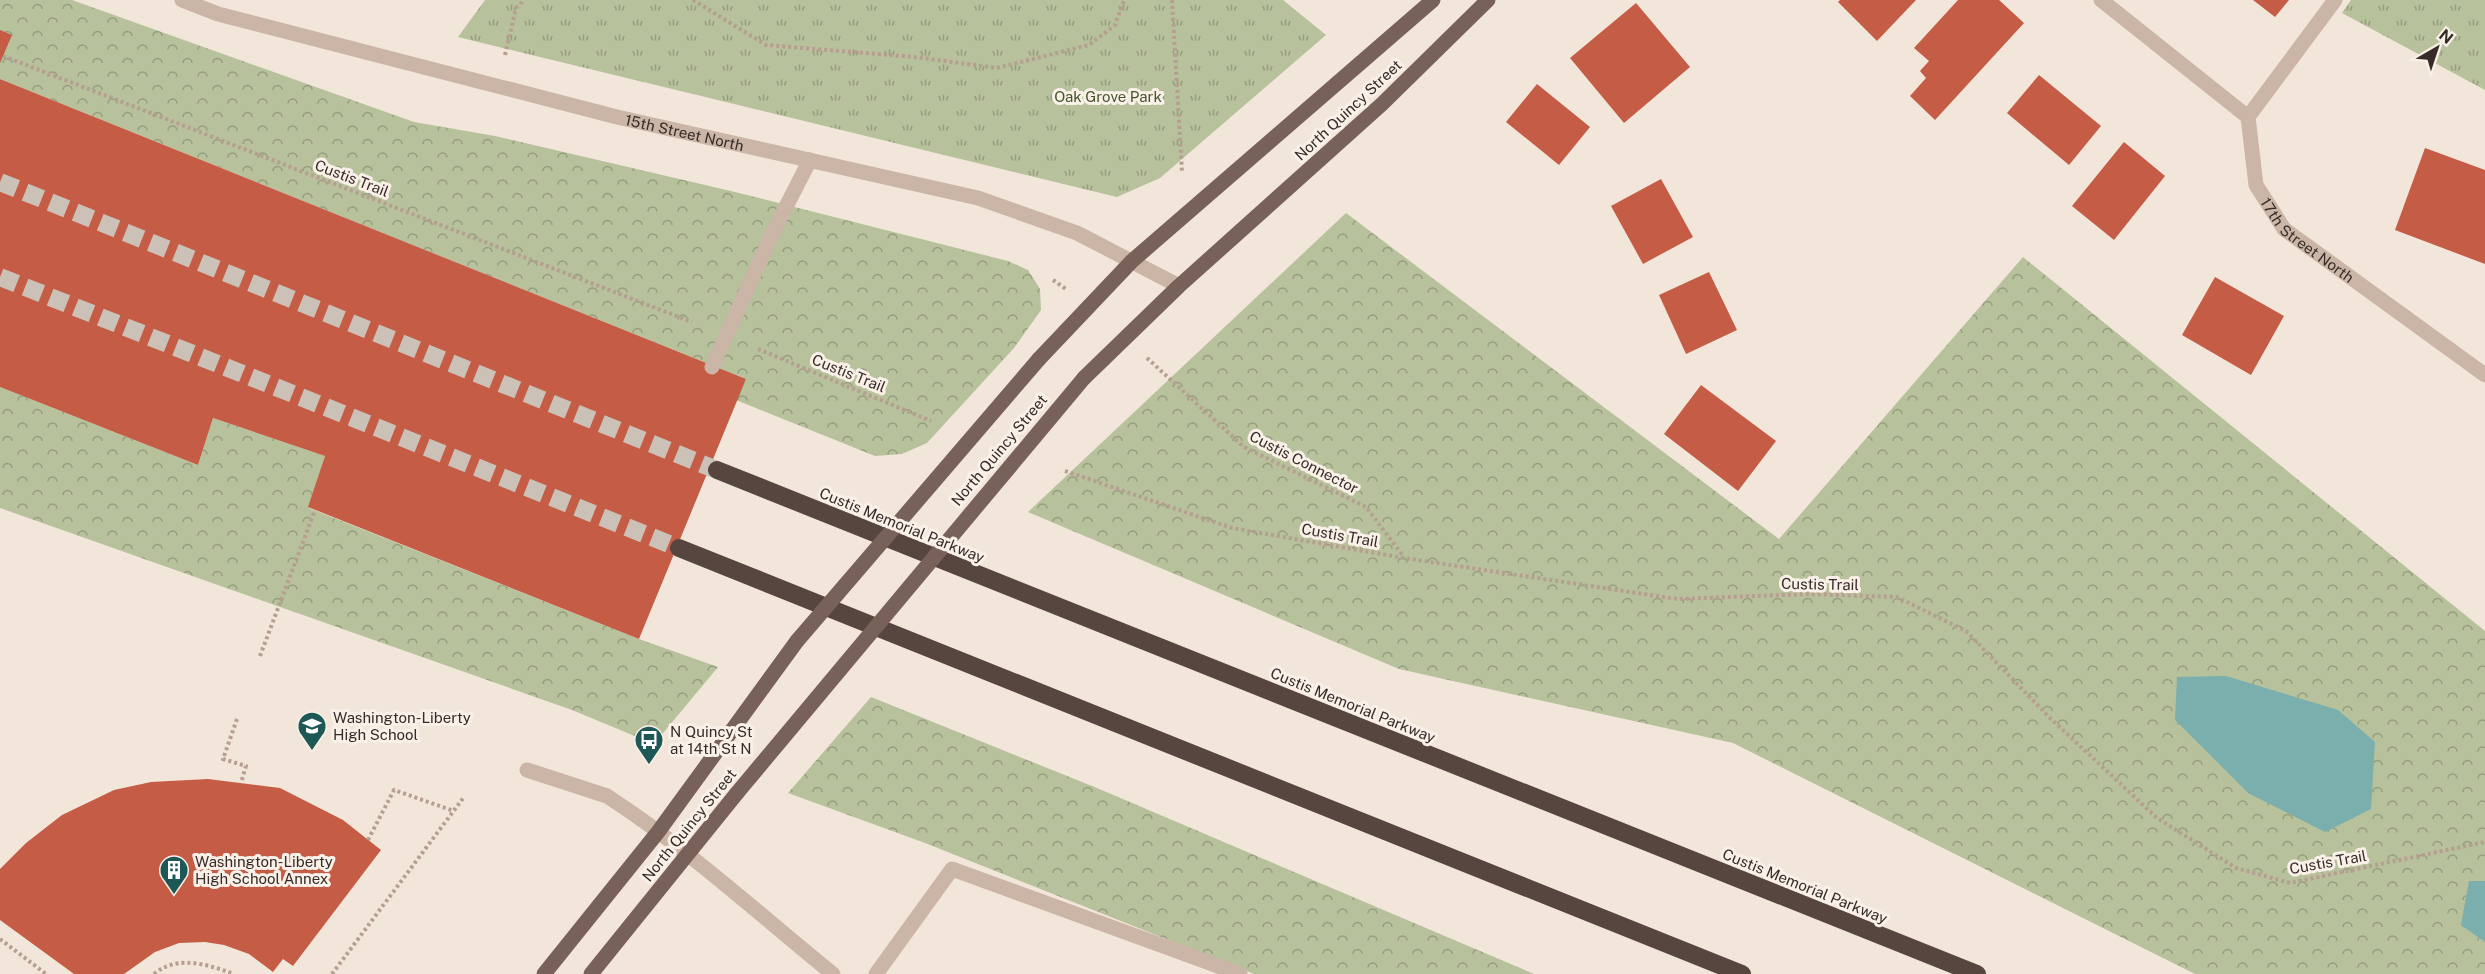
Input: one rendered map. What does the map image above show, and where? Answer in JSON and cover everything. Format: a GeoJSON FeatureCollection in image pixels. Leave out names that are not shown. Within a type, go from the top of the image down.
{"type":"FeatureCollection","features":[{"type":"Feature","properties":{"kind":"highway","name":"Custis Memorial Parkway"},"geometry":{"type":"LineString","coordinates":[[717,471],[1977,974]]}},
{"type":"Feature","properties":{"kind":"highway"},"geometry":{"type":"LineString","coordinates":[[679,548],[1742,974]]}},
{"type":"Feature","properties":{"kind":"main road","name":"North Quincy Street"},"geometry":{"type":"LineString","coordinates":[[544,974],[658,832],[797,641],[1039,359],[1132,261],[1432,0]]}},
{"type":"Feature","properties":{"kind":"main road","name":"North Quincy Street"},"geometry":{"type":"LineString","coordinates":[[591,974],[737,793],[1084,378],[1179,286],[1382,104],[1488,0]]}},
{"type":"Feature","properties":{"kind":"street","name":"15th Street North"},"geometry":{"type":"LineString","coordinates":[[182,0],[218,14],[617,117],[978,198],[1077,233],[1179,286]]}},
{"type":"Feature","properties":{"kind":"street"},"geometry":{"type":"LineString","coordinates":[[2101,0],[2248,117],[2335,0]]}},
{"type":"Feature","properties":{"kind":"street","name":"17th Street North"},"geometry":{"type":"LineString","coordinates":[[2248,117],[2256,185],[2284,229],[2485,375]]}},
{"type":"Feature","properties":{"kind":"street"},"geometry":{"type":"LineString","coordinates":[[712,367],[774,230],[810,159]]}},
{"type":"Feature","properties":{"kind":"street"},"geometry":{"type":"LineString","coordinates":[[527,770],[607,796],[658,832],[833,974]]}},
{"type":"Feature","properties":{"kind":"street"},"geometry":{"type":"LineString","coordinates":[[876,974],[952,869],[1239,974]]}},
{"type":"Feature","properties":{"kind":"path"},"geometry":{"type":"LineString","coordinates":[[505,55],[516,8],[524,0]]}},
{"type":"Feature","properties":{"kind":"path"},"geometry":{"type":"LineString","coordinates":[[693,0],[766,45],[915,57],[997,68],[1089,45],[1115,25],[1124,0]]}},
{"type":"Feature","properties":{"kind":"path"},"geometry":{"type":"LineString","coordinates":[[1172,0],[1182,172]]}},
{"type":"Feature","properties":{"kind":"path","name":"Custis Trail"},"geometry":{"type":"LineString","coordinates":[[3,56],[692,322]]}},
{"type":"Feature","properties":{"kind":"path","name":"Custis Trail"},"geometry":{"type":"LineString","coordinates":[[758,349],[931,421]]}},
{"type":"Feature","properties":{"kind":"path","name":"Custis Connector"},"geometry":{"type":"LineString","coordinates":[[1159,369],[1244,447],[1366,507],[1404,558]]}},
{"type":"Feature","properties":{"kind":"path","name":"Custis Trail"},"geometry":{"type":"LineString","coordinates":[[1065,471],[1232,528],[1404,558],[1677,599],[1809,594],[1897,597],[1966,631],[2049,717],[2157,818],[2236,868],[2290,883],[2485,842]]}},
{"type":"Feature","properties":{"kind":"path"},"geometry":{"type":"LineString","coordinates":[[260,656],[315,510]]}},
{"type":"Feature","properties":{"kind":"path"},"geometry":{"type":"LineString","coordinates":[[237,719],[224,759],[246,766],[241,783]]}},
{"type":"Feature","properties":{"kind":"path"},"geometry":{"type":"LineString","coordinates":[[368,840],[394,790],[454,811]]}},
{"type":"Feature","properties":{"kind":"path"},"geometry":{"type":"LineString","coordinates":[[332,974],[464,797]]}},
{"type":"Feature","properties":{"kind":"path"},"geometry":{"type":"LineString","coordinates":[[0,939],[46,974]]}},
{"type":"Feature","properties":{"kind":"path"},"geometry":{"type":"LineString","coordinates":[[154,974],[161,968],[197,961],[234,974]]}},
{"type":"Feature","properties":{"kind":"green space"},"geometry":{"type":"Polygon","coordinates":[[[0,0],[72,0],[414,122],[495,136],[735,192],[1008,261],[1028,270],[1040,289],[1041,310],[1014,348],[927,443],[902,454],[875,456],[736,400],[746,379],[0,79],[0,0]]]}},
{"type":"Feature","properties":{"kind":"green space","name":"Oak Grove Park"},"geometry":{"type":"Polygon","coordinates":[[[485,0],[1283,0],[1326,35],[1160,178],[1117,197],[458,37],[485,0]]]}},
{"type":"Feature","properties":{"kind":"green space"},"geometry":{"type":"Polygon","coordinates":[[[2351,0],[2485,0],[2485,90],[2342,13],[2351,0]]]}},
{"type":"Feature","properties":{"kind":"green space"},"geometry":{"type":"Polygon","coordinates":[[[1346,213],[1779,539],[2023,257],[2485,631],[2485,974],[2195,974],[1733,743],[1399,669],[1028,512],[1346,213]]]}},
{"type":"Feature","properties":{"kind":"green space"},"geometry":{"type":"Polygon","coordinates":[[[0,387],[198,465],[213,418],[325,456],[309,508],[639,639],[718,667],[654,744],[572,710],[0,508],[0,387]]]}},
{"type":"Feature","properties":{"kind":"green space"},"geometry":{"type":"Polygon","coordinates":[[[871,697],[1097,788],[1534,974],[1254,974],[925,843],[788,793],[871,697]]]}},
{"type":"Feature","properties":{"kind":"water"},"geometry":{"type":"Polygon","coordinates":[[[2226,676],[2338,710],[2375,742],[2371,809],[2325,832],[2248,793],[2175,720],[2177,677],[2226,676]]]}},
{"type":"Feature","properties":{"kind":"water"},"geometry":{"type":"Polygon","coordinates":[[[2469,881],[2485,881],[2485,942],[2461,925],[2469,881]]]}},
{"type":"Feature","properties":{"kind":"building"},"geometry":{"type":"Polygon","coordinates":[[[1840,0],[1916,0],[1877,41],[1838,2],[1840,0]]]}},
{"type":"Feature","properties":{"kind":"building"},"geometry":{"type":"Polygon","coordinates":[[[1958,0],[1999,0],[2024,23],[1935,120],[1910,96],[1926,78],[1920,71],[1929,61],[1914,48],[1958,0]]]}},
{"type":"Feature","properties":{"kind":"building"},"geometry":{"type":"Polygon","coordinates":[[[2253,0],[2289,0],[2275,17],[2253,0]]]}},
{"type":"Feature","properties":{"kind":"building"},"geometry":{"type":"Polygon","coordinates":[[[1636,3],[1690,67],[1624,123],[1570,58],[1636,3]]]}},
{"type":"Feature","properties":{"kind":"building"},"geometry":{"type":"Polygon","coordinates":[[[0,30],[12,35],[0,63],[0,30]]]}},
{"type":"Feature","properties":{"kind":"building"},"geometry":{"type":"Polygon","coordinates":[[[2039,75],[2101,126],[2069,165],[2007,113],[2039,75]]]}},
{"type":"Feature","properties":{"kind":"building"},"geometry":{"type":"Polygon","coordinates":[[[0,79],[746,379],[639,639],[308,507],[325,456],[213,418],[198,465],[0,387],[0,79]]]}},
{"type":"Feature","properties":{"kind":"building"},"geometry":{"type":"Polygon","coordinates":[[[1537,84],[1590,127],[1559,165],[1506,122],[1537,84]]]}},
{"type":"Feature","properties":{"kind":"building"},"geometry":{"type":"Polygon","coordinates":[[[2124,142],[2165,176],[2114,240],[2072,206],[2124,142]]]}},
{"type":"Feature","properties":{"kind":"building"},"geometry":{"type":"Polygon","coordinates":[[[2425,148],[2485,170],[2485,264],[2395,230],[2425,148]]]}},
{"type":"Feature","properties":{"kind":"building"},"geometry":{"type":"Polygon","coordinates":[[[1661,179],[1693,237],[1643,264],[1611,206],[1661,179]]]}},
{"type":"Feature","properties":{"kind":"building"},"geometry":{"type":"Polygon","coordinates":[[[1709,272],[1737,330],[1686,354],[1659,295],[1709,272]]]}},
{"type":"Feature","properties":{"kind":"building"},"geometry":{"type":"Polygon","coordinates":[[[2215,277],[2284,316],[2251,375],[2182,335],[2215,277]]]}},
{"type":"Feature","properties":{"kind":"building"},"geometry":{"type":"Polygon","coordinates":[[[1701,385],[1776,441],[1738,491],[1664,434],[1701,385]]]}},
{"type":"Feature","properties":{"kind":"building","name":"Washington-Liberty High School Annex"},"geometry":{"type":"Polygon","coordinates":[[[208,779],[280,788],[343,820],[381,850],[293,966],[283,959],[273,972],[249,954],[224,945],[205,942],[179,943],[155,952],[124,974],[74,974],[0,920],[0,869],[26,843],[62,815],[114,790],[151,782],[208,779]]]}},
{"type":"Feature","properties":{"kind":"tunnel"},"geometry":{"type":"LineString","coordinates":[[0,182],[717,470]]}},
{"type":"Feature","properties":{"kind":"tunnel"},"geometry":{"type":"LineString","coordinates":[[0,277],[679,548]]}},
{"type":"Feature","properties":{"kind":"place","name":"Washington-Liberty High School"},"geometry":{"type":"Point","coordinates":[312,752]}},
{"type":"Feature","properties":{"kind":"place","name":"N Quincy St at 14th St N"},"geometry":{"type":"Point","coordinates":[649,766]}},
{"type":"Feature","properties":{"kind":"place","name":"Washington-Liberty High School Annex"},"geometry":{"type":"Point","coordinates":[174,896]}}]}
